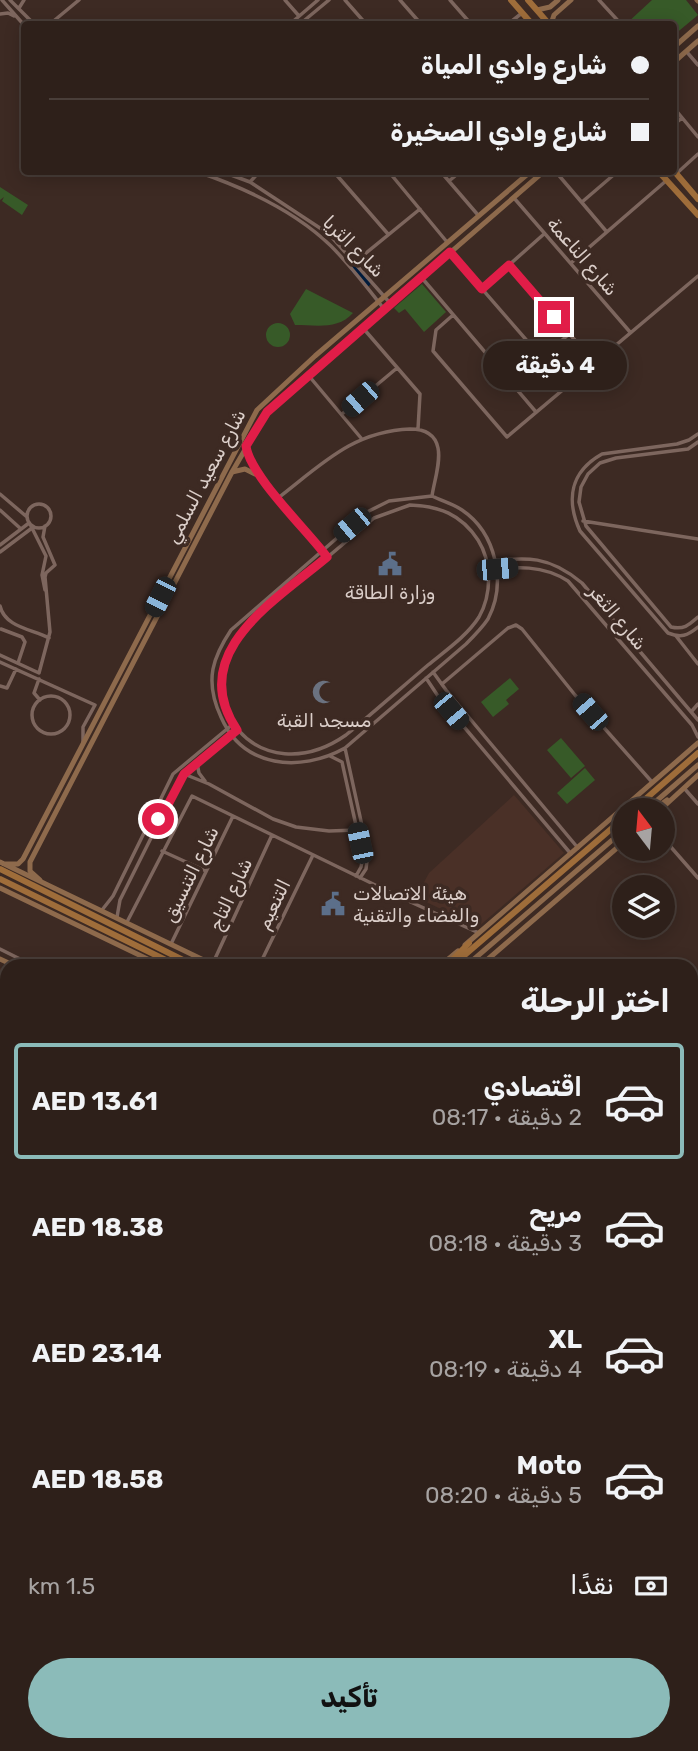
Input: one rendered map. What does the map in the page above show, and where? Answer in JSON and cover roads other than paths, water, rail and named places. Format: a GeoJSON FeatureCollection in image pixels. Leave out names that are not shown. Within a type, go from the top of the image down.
{"type":"FeatureCollection","features":[{"type":"Feature","properties":{"kind":"main road"},"geometry":{"type":"LineString","coordinates":[[511,0],[529,21]]}},
{"type":"Feature","properties":{"kind":"main road"},"geometry":{"type":"LineString","coordinates":[[528,0],[547,21]]}},
{"type":"Feature","properties":{"kind":"main road"},"geometry":{"type":"LineString","coordinates":[[677,174],[698,199]]}},
{"type":"Feature","properties":{"kind":"main road"},"geometry":{"type":"LineString","coordinates":[[662,175],[698,215]]}},
{"type":"Feature","properties":{"kind":"main road"},"geometry":{"type":"LineString","coordinates":[[647,798],[698,753]]}},
{"type":"Feature","properties":{"kind":"main road"},"geometry":{"type":"LineString","coordinates":[[460,959],[612,828]]}},
{"type":"Feature","properties":{"kind":"main road"},"geometry":{"type":"LineString","coordinates":[[1,866],[14,876],[181,959]]}},
{"type":"Feature","properties":{"kind":"main road"},"geometry":{"type":"LineString","coordinates":[[0,879],[164,959]]}},
{"type":"Feature","properties":{"kind":"main road"},"geometry":{"type":"LineString","coordinates":[[453,959],[469,943]]}},
{"type":"Feature","properties":{"kind":"street"},"geometry":{"type":"LineString","coordinates":[[0,6],[3,0],[20,20]]}},
{"type":"Feature","properties":{"kind":"street"},"geometry":{"type":"LineString","coordinates":[[10,0],[31,21]]}},
{"type":"Feature","properties":{"kind":"street"},"geometry":{"type":"LineString","coordinates":[[19,8],[24,0]]}},
{"type":"Feature","properties":{"kind":"street"},"geometry":{"type":"LineString","coordinates":[[54,21],[79,0]]}},
{"type":"Feature","properties":{"kind":"street"},"geometry":{"type":"LineString","coordinates":[[285,0],[299,16]]}},
{"type":"Feature","properties":{"kind":"street"},"geometry":{"type":"LineString","coordinates":[[293,21],[318,0]]}},
{"type":"Feature","properties":{"kind":"street"},"geometry":{"type":"LineString","coordinates":[[304,21],[329,0]]}},
{"type":"Feature","properties":{"kind":"street"},"geometry":{"type":"LineString","coordinates":[[345,0],[363,21]]}},
{"type":"Feature","properties":{"kind":"street"},"geometry":{"type":"LineString","coordinates":[[400,0],[418,21]]}},
{"type":"Feature","properties":{"kind":"street"},"geometry":{"type":"LineString","coordinates":[[450,0],[468,21]]}},
{"type":"Feature","properties":{"kind":"street"},"geometry":{"type":"LineString","coordinates":[[537,10],[550,7],[558,0]]}},
{"type":"Feature","properties":{"kind":"street"},"geometry":{"type":"LineString","coordinates":[[551,21],[554,15],[571,0]]}},
{"type":"Feature","properties":{"kind":"street"},"geometry":{"type":"LineString","coordinates":[[599,0],[618,21]]}},
{"type":"Feature","properties":{"kind":"street"},"geometry":{"type":"LineString","coordinates":[[550,7],[554,15]]}},
{"type":"Feature","properties":{"kind":"street"},"geometry":{"type":"LineString","coordinates":[[0,14],[11,13],[20,20]]}},
{"type":"Feature","properties":{"kind":"street"},"geometry":{"type":"LineString","coordinates":[[513,21],[522,13]]}},
{"type":"Feature","properties":{"kind":"street"},"geometry":{"type":"LineString","coordinates":[[677,44],[698,26]]}},
{"type":"Feature","properties":{"kind":"street"},"geometry":{"type":"LineString","coordinates":[[677,59],[698,41]]}},
{"type":"Feature","properties":{"kind":"street"},"geometry":{"type":"LineString","coordinates":[[686,51],[698,65]]}},
{"type":"Feature","properties":{"kind":"street"},"geometry":{"type":"LineString","coordinates":[[677,112],[698,137]]}},
{"type":"Feature","properties":{"kind":"street"},"geometry":{"type":"LineString","coordinates":[[677,122],[682,118]]}},
{"type":"Feature","properties":{"kind":"street"},"geometry":{"type":"LineString","coordinates":[[677,170],[698,154]]}},
{"type":"Feature","properties":{"kind":"street","name":"شارع الثريا"},"geometry":{"type":"LineString","coordinates":[[206,175],[247,190],[316,233],[381,300],[390,303]]}},
{"type":"Feature","properties":{"kind":"street","name":"شارع الثريا"},"geometry":{"type":"LineString","coordinates":[[231,175],[250,182],[329,234],[355,262],[381,300],[384,309]]}},
{"type":"Feature","properties":{"kind":"street"},"geometry":{"type":"LineString","coordinates":[[250,182],[256,175]]}},
{"type":"Feature","properties":{"kind":"street"},"geometry":{"type":"LineString","coordinates":[[337,175],[388,234]]}},
{"type":"Feature","properties":{"kind":"street"},"geometry":{"type":"LineString","coordinates":[[444,175],[479,215]]}},
{"type":"Feature","properties":{"kind":"street"},"geometry":{"type":"LineString","coordinates":[[449,181],[456,175]]}},
{"type":"Feature","properties":{"kind":"street","name":"شارع سعيد السلمي"},"geometry":{"type":"LineString","coordinates":[[40,880],[28,868],[29,856],[257,410],[305,365],[527,175]]}},
{"type":"Feature","properties":{"kind":"street","name":"شارع سعيد السلمي"},"geometry":{"type":"LineString","coordinates":[[29,856],[232,472],[267,412],[540,175]]}},
{"type":"Feature","properties":{"kind":"street"},"geometry":{"type":"LineString","coordinates":[[559,175],[606,231]]}},
{"type":"Feature","properties":{"kind":"street"},"geometry":{"type":"LineString","coordinates":[[582,202],[614,175]]}},
{"type":"Feature","properties":{"kind":"street"},"geometry":{"type":"LineString","coordinates":[[394,177],[447,242]]}},
{"type":"Feature","properties":{"kind":"street"},"geometry":{"type":"LineString","coordinates":[[572,263],[667,180]]}},
{"type":"Feature","properties":{"kind":"street"},"geometry":{"type":"LineString","coordinates":[[508,191],[514,198]]}},
{"type":"Feature","properties":{"kind":"street","name":"شارع الناعمة"},"geometry":{"type":"LineString","coordinates":[[514,198],[631,332]]}},
{"type":"Feature","properties":{"kind":"street"},"geometry":{"type":"LineString","coordinates":[[355,262],[420,209]]}},
{"type":"Feature","properties":{"kind":"street"},"geometry":{"type":"LineString","coordinates":[[482,289],[544,234]]}},
{"type":"Feature","properties":{"kind":"street"},"geometry":{"type":"LineString","coordinates":[[450,252],[542,358]]}},
{"type":"Feature","properties":{"kind":"street"},"geometry":{"type":"LineString","coordinates":[[509,265],[595,363]]}},
{"type":"Feature","properties":{"kind":"street"},"geometry":{"type":"LineString","coordinates":[[453,315],[436,330],[433,351],[507,436],[698,276]]}},
{"type":"Feature","properties":{"kind":"street"},"geometry":{"type":"LineString","coordinates":[[421,278],[536,412]]}},
{"type":"Feature","properties":{"kind":"street"},"geometry":{"type":"LineString","coordinates":[[363,328],[420,394],[418,429]]}},
{"type":"Feature","properties":{"kind":"street"},"geometry":{"type":"LineString","coordinates":[[512,384],[569,334]]}},
{"type":"Feature","properties":{"kind":"street"},"geometry":{"type":"LineString","coordinates":[[342,415],[397,368]]}},
{"type":"Feature","properties":{"kind":"street"},"geometry":{"type":"LineString","coordinates":[[309,376],[361,438]]}},
{"type":"Feature","properties":{"kind":"street"},"geometry":{"type":"LineString","coordinates":[[278,498],[339,451],[361,438],[382,432],[418,429],[431,434],[438,446],[432,496]]}},
{"type":"Feature","properties":{"kind":"street"},"geometry":{"type":"LineString","coordinates":[[698,434],[677,444],[602,454],[585,466],[573,489],[573,515],[580,531],[668,633],[685,636],[698,627]]}},
{"type":"Feature","properties":{"kind":"street"},"geometry":{"type":"LineString","coordinates":[[698,442],[688,449],[616,458],[600,463],[588,474],[579,502],[583,521],[671,628],[686,627],[698,617]]}},
{"type":"Feature","properties":{"kind":"street"},"geometry":{"type":"LineString","coordinates":[[246,446],[249,459],[259,476],[327,557]]}},
{"type":"Feature","properties":{"kind":"street"},"geometry":{"type":"LineString","coordinates":[[232,472],[245,469],[259,476]]}},
{"type":"Feature","properties":{"kind":"street"},"geometry":{"type":"LineString","coordinates":[[573,489],[581,490]]}},
{"type":"Feature","properties":{"kind":"street"},"geometry":{"type":"LineString","coordinates":[[0,494],[27,517],[46,556],[41,575],[48,602]]}},
{"type":"Feature","properties":{"kind":"street"},"geometry":{"type":"LineString","coordinates":[[432,496],[464,512],[488,538],[497,569],[495,601],[488,618],[472,638],[345,748],[330,756],[297,764],[279,762],[252,752],[230,735],[215,703],[212,680],[219,649],[239,621],[367,512],[389,501],[432,496]]}},
{"type":"Feature","properties":{"kind":"street"},"geometry":{"type":"LineString","coordinates":[[0,655],[39,673],[49,638],[45,577],[55,565],[43,537],[51,517],[50,510],[45,505],[38,504],[31,507],[27,517]]}},
{"type":"Feature","properties":{"kind":"street"},"geometry":{"type":"LineString","coordinates":[[422,505],[442,509],[459,518],[481,544],[489,586],[482,611],[471,627],[333,744],[311,753],[280,754],[257,745],[233,724],[223,703],[223,667],[236,637],[327,557],[374,519],[396,508],[422,505]]}},
{"type":"Feature","properties":{"kind":"street"},"geometry":{"type":"LineString","coordinates":[[0,510],[21,529]]}},
{"type":"Feature","properties":{"kind":"street"},"geometry":{"type":"LineString","coordinates":[[583,521],[698,539]]}},
{"type":"Feature","properties":{"kind":"street"},"geometry":{"type":"LineString","coordinates":[[596,538],[596,531],[601,524]]}},
{"type":"Feature","properties":{"kind":"street"},"geometry":{"type":"LineString","coordinates":[[0,552],[30,525]]}},
{"type":"Feature","properties":{"kind":"street"},"geometry":{"type":"LineString","coordinates":[[0,545],[30,525],[37,528],[46,526]]}},
{"type":"Feature","properties":{"kind":"street"},"geometry":{"type":"LineString","coordinates":[[515,559],[515,568]]}},
{"type":"Feature","properties":{"kind":"street","name":"شارع الثغر"},"geometry":{"type":"LineString","coordinates":[[486,562],[538,559],[567,570],[582,583],[698,720]]}},
{"type":"Feature","properties":{"kind":"street","name":"شارع الثغر"},"geometry":{"type":"LineString","coordinates":[[488,571],[535,568],[556,573],[568,581],[682,714],[698,737]]}},
{"type":"Feature","properties":{"kind":"street"},"geometry":{"type":"LineString","coordinates":[[0,606],[8,621],[49,638]]}},
{"type":"Feature","properties":{"kind":"street"},"geometry":{"type":"LineString","coordinates":[[437,693],[508,628],[516,625],[652,782]]}},
{"type":"Feature","properties":{"kind":"street"},"geometry":{"type":"LineString","coordinates":[[0,630],[22,637],[25,642],[18,663]]}},
{"type":"Feature","properties":{"kind":"street"},"geometry":{"type":"LineString","coordinates":[[676,636],[697,660]]}},
{"type":"Feature","properties":{"kind":"street"},"geometry":{"type":"LineString","coordinates":[[0,662],[95,705],[83,727],[84,745]]}},
{"type":"Feature","properties":{"kind":"street"},"geometry":{"type":"LineString","coordinates":[[0,685],[7,688],[16,668]]}},
{"type":"Feature","properties":{"kind":"street"},"geometry":{"type":"LineString","coordinates":[[433,672],[578,848]]}},
{"type":"Feature","properties":{"kind":"street"},"geometry":{"type":"LineString","coordinates":[[426,678],[571,854]]}},
{"type":"Feature","properties":{"kind":"street"},"geometry":{"type":"LineString","coordinates":[[39,679],[34,693],[40,700]]}},
{"type":"Feature","properties":{"kind":"street"},"geometry":{"type":"LineString","coordinates":[[50,696],[66,704],[69,722],[61,732],[49,734],[34,724],[32,712],[40,700],[50,696]]}},
{"type":"Feature","properties":{"kind":"street"},"geometry":{"type":"LineString","coordinates":[[682,714],[698,704]]}},
{"type":"Feature","properties":{"kind":"street"},"geometry":{"type":"LineString","coordinates":[[102,910],[113,896],[173,774],[233,724]]}},
{"type":"Feature","properties":{"kind":"street"},"geometry":{"type":"LineString","coordinates":[[117,918],[120,900],[184,774],[237,730]]}},
{"type":"Feature","properties":{"kind":"street"},"geometry":{"type":"LineString","coordinates":[[211,741],[215,747]]}},
{"type":"Feature","properties":{"kind":"street"},"geometry":{"type":"LineString","coordinates":[[449,959],[698,743]]}},
{"type":"Feature","properties":{"kind":"street"},"geometry":{"type":"LineString","coordinates":[[345,748],[368,853],[366,869],[358,877]]}},
{"type":"Feature","properties":{"kind":"street"},"geometry":{"type":"LineString","coordinates":[[330,756],[342,762],[363,862],[358,877]]}},
{"type":"Feature","properties":{"kind":"street"},"geometry":{"type":"LineString","coordinates":[[197,763],[201,777],[209,784]]}},
{"type":"Feature","properties":{"kind":"street"},"geometry":{"type":"LineString","coordinates":[[660,798],[698,765]]}},
{"type":"Feature","properties":{"kind":"street"},"geometry":{"type":"LineString","coordinates":[[503,774],[512,767]]}},
{"type":"Feature","properties":{"kind":"street"},"geometry":{"type":"LineString","coordinates":[[184,774],[209,784],[273,819],[296,827],[329,831],[357,830]]}},
{"type":"Feature","properties":{"kind":"street"},"geometry":{"type":"LineString","coordinates":[[673,798],[698,775]]}},
{"type":"Feature","properties":{"kind":"street"},"geometry":{"type":"LineString","coordinates":[[684,788],[698,804]]}},
{"type":"Feature","properties":{"kind":"street"},"geometry":{"type":"LineString","coordinates":[[670,798],[684,788]]}},
{"type":"Feature","properties":{"kind":"street"},"geometry":{"type":"LineString","coordinates":[[127,922],[192,796],[480,933]]}},
{"type":"Feature","properties":{"kind":"street"},"geometry":{"type":"LineString","coordinates":[[153,814],[156,818],[161,818]]}},
{"type":"Feature","properties":{"kind":"street","name":"شارع التنسيق"},"geometry":{"type":"LineString","coordinates":[[172,944],[233,816]]}},
{"type":"Feature","properties":{"kind":"street"},"geometry":{"type":"LineString","coordinates":[[149,823],[156,827]]}},
{"type":"Feature","properties":{"kind":"street","name":"شارع التاج"},"geometry":{"type":"LineString","coordinates":[[217,959],[272,835]]}},
{"type":"Feature","properties":{"kind":"street"},"geometry":{"type":"LineString","coordinates":[[561,842],[568,836]]}},
{"type":"Feature","properties":{"kind":"street"},"geometry":{"type":"LineString","coordinates":[[475,959],[612,839]]}},
{"type":"Feature","properties":{"kind":"street"},"geometry":{"type":"LineString","coordinates":[[162,851],[206,871]]}},
{"type":"Feature","properties":{"kind":"street"},"geometry":{"type":"LineString","coordinates":[[488,959],[612,852]]}},
{"type":"Feature","properties":{"kind":"street"},"geometry":{"type":"LineString","coordinates":[[676,853],[698,878]]}},
{"type":"Feature","properties":{"kind":"street","name":"التنعيم"},"geometry":{"type":"LineString","coordinates":[[262,959],[313,855]]}},
{"type":"Feature","properties":{"kind":"street"},"geometry":{"type":"LineString","coordinates":[[1,866],[18,864],[29,856]]}},
{"type":"Feature","properties":{"kind":"street"},"geometry":{"type":"LineString","coordinates":[[1,866],[40,880],[202,959]]}},
{"type":"Feature","properties":{"kind":"street"},"geometry":{"type":"LineString","coordinates":[[123,875],[131,878]]}},
{"type":"Feature","properties":{"kind":"street"},"geometry":{"type":"LineString","coordinates":[[0,888],[147,959]]}},
{"type":"Feature","properties":{"kind":"street"},"geometry":{"type":"LineString","coordinates":[[113,896],[115,900],[120,900]]}},
{"type":"Feature","properties":{"kind":"street"},"geometry":{"type":"LineString","coordinates":[[0,949],[20,959]]}},
{"type":"Feature","properties":{"kind":"waterway"},"geometry":{"type":"LineString","coordinates":[[354,269],[367,283]]}},
{"type":"Feature","properties":{"kind":"place","name":"وزارة الطاقة"},"geometry":{"type":"Point","coordinates":[390,564]}},
{"type":"Feature","properties":{"kind":"place","name":"مسجد القبة"},"geometry":{"type":"Point","coordinates":[324,692]}},
{"type":"Feature","properties":{"kind":"place","name":"هيئة الاتصالات والفضاء والتقنية"},"geometry":{"type":"Point","coordinates":[333,904]}}]}
